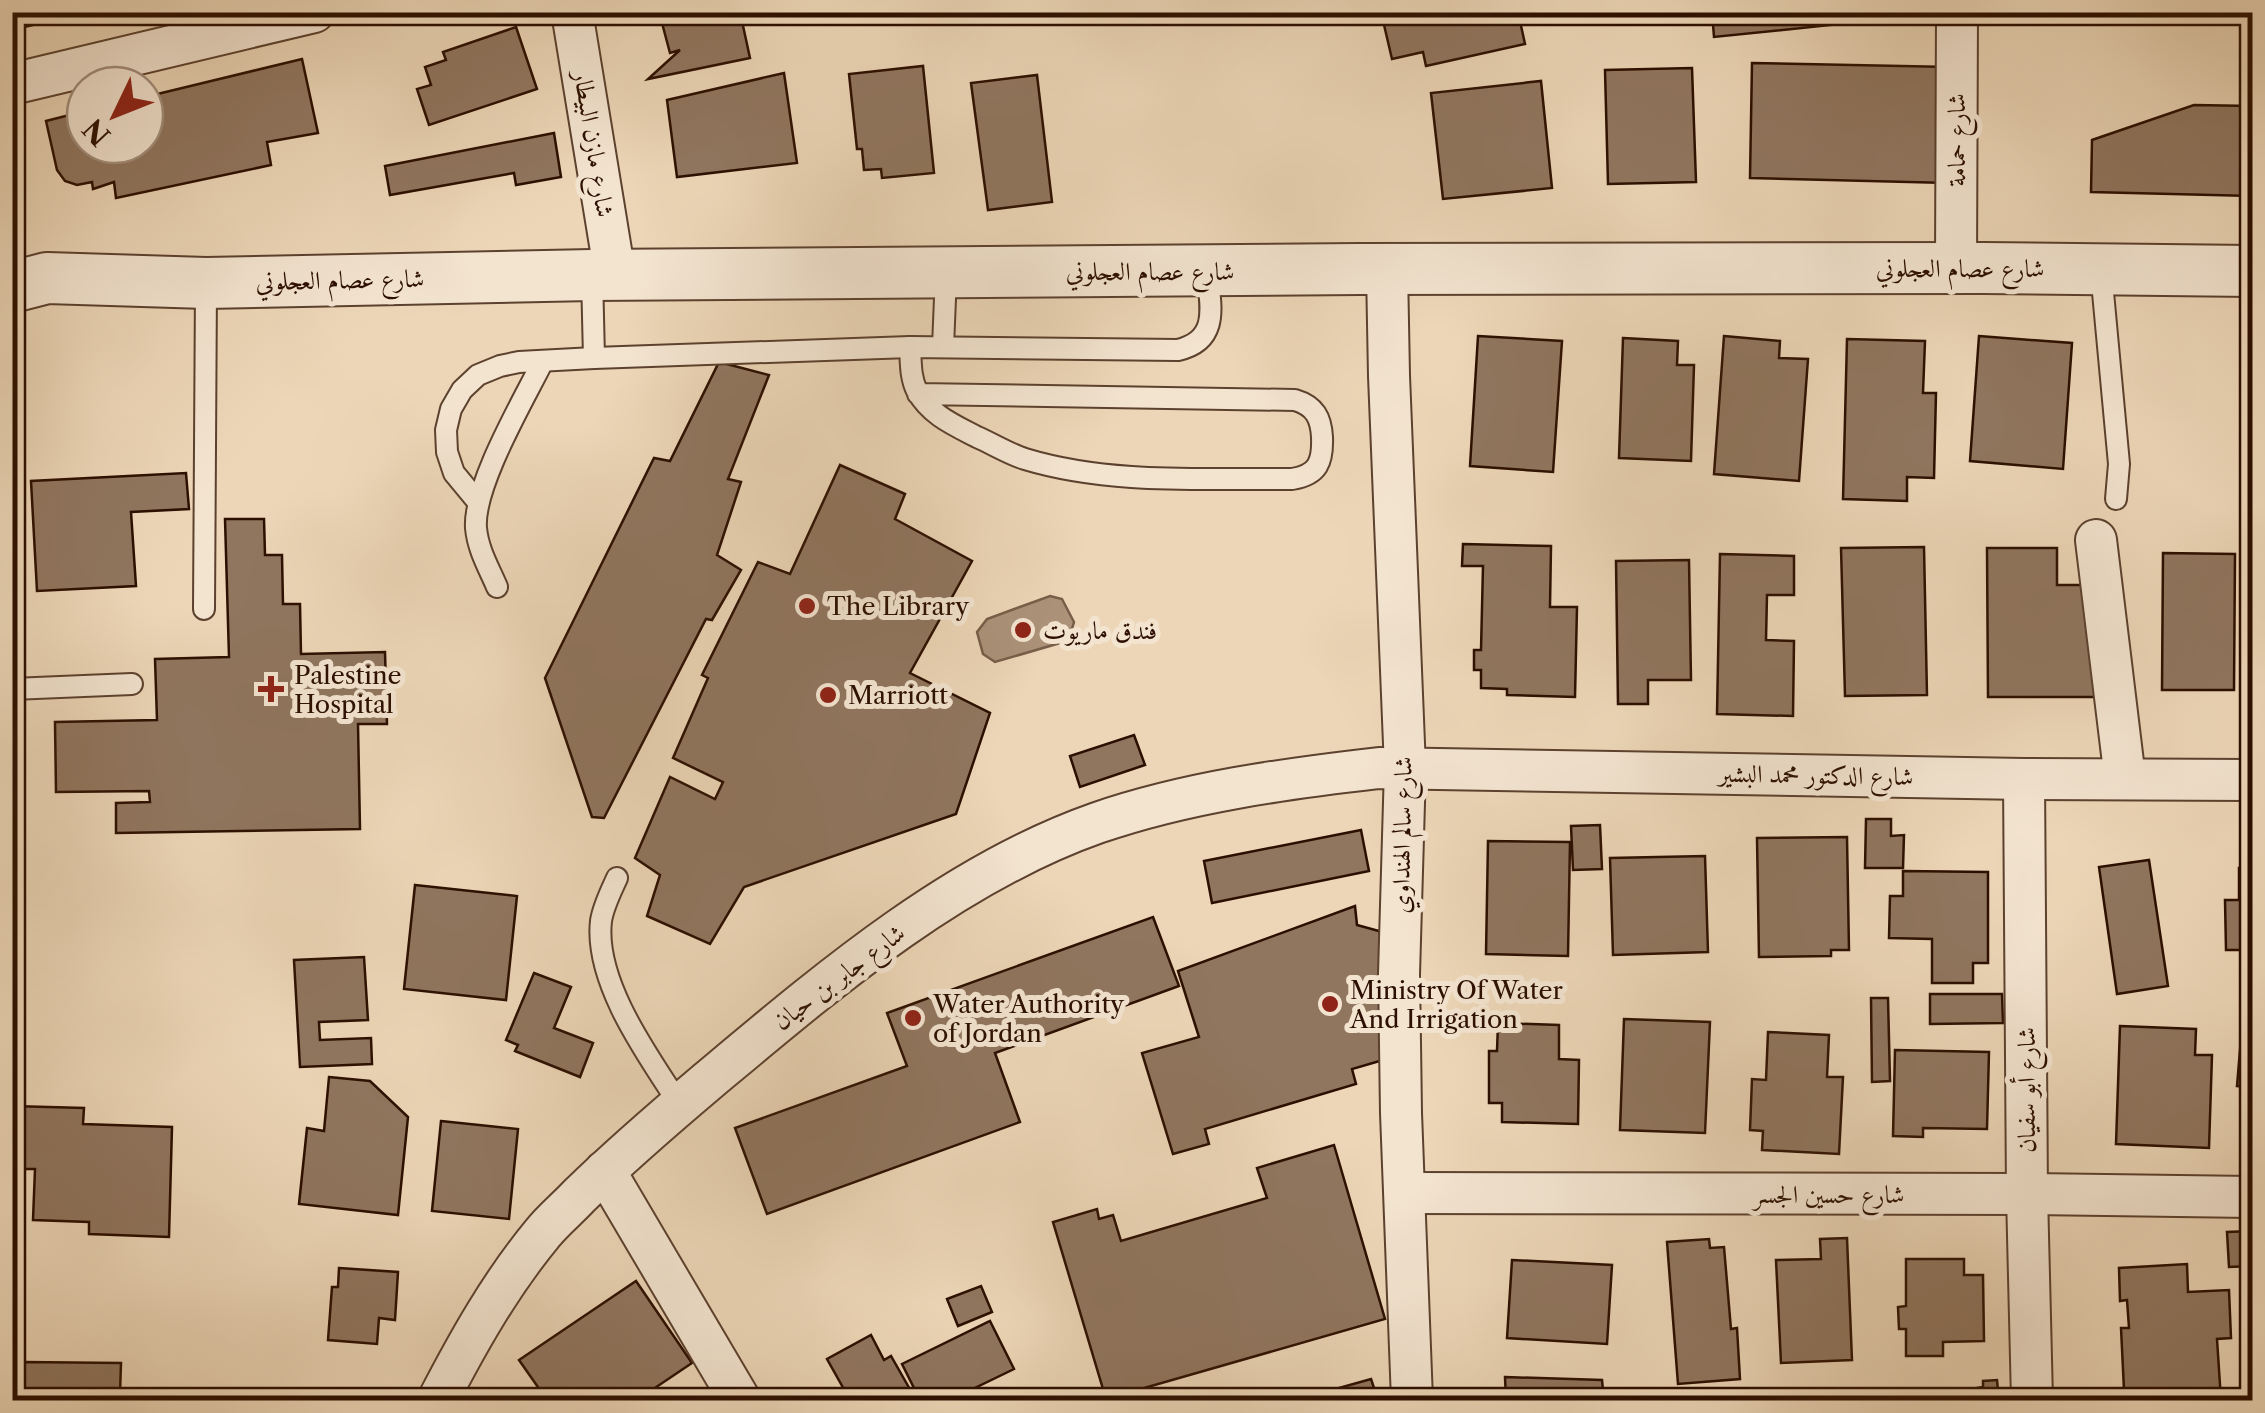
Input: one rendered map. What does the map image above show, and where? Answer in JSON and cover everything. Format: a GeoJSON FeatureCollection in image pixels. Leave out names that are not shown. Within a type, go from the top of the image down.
{"type":"FeatureCollection","features":[{"type":"Feature","properties":{"kind":"street"},"geometry":{"type":"LineString","coordinates":[[12,84],[314,12]]}},
{"type":"Feature","properties":{"kind":"street","name":"شارع مازن البيطار"},"geometry":{"type":"LineString","coordinates":[[572,12],[603,275]]}},
{"type":"Feature","properties":{"kind":"street","name":"شارع حمامة"},"geometry":{"type":"LineString","coordinates":[[1970,14],[1970,268]]}},
{"type":"Feature","properties":{"kind":"street","name":"شارع عصام العجلوني"},"geometry":{"type":"LineString","coordinates":[[24,276],[206,283],[603,275],[1373,270],[2252,271]]}},
{"type":"Feature","properties":{"kind":"street","name":"شارع سالم الهنداوي"},"geometry":{"type":"LineString","coordinates":[[1373,270],[1389,376],[1392,768],[1412,1400]]}},
{"type":"Feature","properties":{"kind":"street"},"geometry":{"type":"LineString","coordinates":[[2096,540],[2125,779]]}},
{"type":"Feature","properties":{"kind":"street","name":"شارع الدكتور محمد البشير"},"geometry":{"type":"LineString","coordinates":[[1392,768],[2252,780]]}},
{"type":"Feature","properties":{"kind":"street","name":"شارع جابر بن حيان"},"geometry":{"type":"LineString","coordinates":[[438,1400],[490,1305],[532,1246],[605,1171],[844,968],[961,890],[1032,851],[1097,823],[1190,798],[1300,777],[1392,768]]}},
{"type":"Feature","properties":{"kind":"street","name":"شارع أبو سفيان"},"geometry":{"type":"LineString","coordinates":[[2024,779],[2032,1400]]}},
{"type":"Feature","properties":{"kind":"street"},"geometry":{"type":"LineString","coordinates":[[605,1171],[740,1400]]}},
{"type":"Feature","properties":{"kind":"street","name":"شارع حسين الجسر"},"geometry":{"type":"LineString","coordinates":[[1405,1193],[2252,1197]]}},
{"type":"Feature","properties":{"kind":"lane"},"geometry":{"type":"LineString","coordinates":[[2101,269],[2120,464],[2116,499]]}},
{"type":"Feature","properties":{"kind":"lane"},"geometry":{"type":"LineString","coordinates":[[478,502],[454,473],[447,452],[446,430],[451,409],[462,390],[478,375],[500,366],[543,360],[910,346],[1178,350],[1190,347],[1208,330],[1208,271]]}},
{"type":"Feature","properties":{"kind":"lane"},"geometry":{"type":"LineString","coordinates":[[943,347],[946,273]]}},
{"type":"Feature","properties":{"kind":"lane"},"geometry":{"type":"LineString","coordinates":[[594,358],[603,275]]}},
{"type":"Feature","properties":{"kind":"lane"},"geometry":{"type":"LineString","coordinates":[[204,609],[206,283]]}},
{"type":"Feature","properties":{"kind":"lane"},"geometry":{"type":"LineString","coordinates":[[910,346],[912,379],[918,394],[928,407],[954,426],[1021,458],[1073,470],[1140,477],[1292,479],[1311,472],[1323,456],[1318,415],[1295,400],[918,394]]}},
{"type":"Feature","properties":{"kind":"lane"},"geometry":{"type":"LineString","coordinates":[[497,588],[479,547],[478,502],[543,360]]}},
{"type":"Feature","properties":{"kind":"lane"},"geometry":{"type":"LineString","coordinates":[[12,689],[132,684]]}},
{"type":"Feature","properties":{"kind":"lane"},"geometry":{"type":"LineString","coordinates":[[617,878],[601,918],[600,945],[606,972],[616,998],[680,1104]]}},
{"type":"Feature","properties":{"kind":"shaded area"},"geometry":{"type":"Polygon","coordinates":[[[1050,596],[1062,599],[1074,622],[1070,635],[1060,643],[995,662],[983,654],[977,632],[987,619],[1050,596]]]}},
{"type":"Feature","properties":{"kind":"building"},"geometry":{"type":"Polygon","coordinates":[[[12,12],[88,12],[12,30],[12,12]]]}},
{"type":"Feature","properties":{"kind":"building"},"geometry":{"type":"Polygon","coordinates":[[[665,12],[740,12],[750,58],[648,79],[680,50],[670,53],[662,23],[677,19],[665,12]]]}},
{"type":"Feature","properties":{"kind":"building"},"geometry":{"type":"Polygon","coordinates":[[[758,12],[847,12],[760,20],[758,12]]]}},
{"type":"Feature","properties":{"kind":"building"},"geometry":{"type":"Polygon","coordinates":[[[1381,12],[1518,12],[1525,44],[1426,66],[1423,52],[1392,59],[1381,12]]]}},
{"type":"Feature","properties":{"kind":"building"},"geometry":{"type":"Polygon","coordinates":[[[1572,12],[1636,12],[1573,20],[1572,12]]]}},
{"type":"Feature","properties":{"kind":"building"},"geometry":{"type":"Polygon","coordinates":[[[1712,12],[1830,12],[1831,25],[1714,37],[1712,12]]]}},
{"type":"Feature","properties":{"kind":"building"},"geometry":{"type":"Polygon","coordinates":[[[516,27],[537,89],[429,125],[417,89],[431,85],[425,67],[446,60],[443,52],[516,27]]]}},
{"type":"Feature","properties":{"kind":"building"},"geometry":{"type":"Polygon","coordinates":[[[302,59],[318,133],[267,142],[271,165],[116,198],[114,182],[93,189],[92,182],[77,185],[65,181],[57,170],[46,121],[65,116],[65,165],[165,165],[165,92],[302,59]]]}},
{"type":"Feature","properties":{"kind":"building"},"geometry":{"type":"Polygon","coordinates":[[[1752,63],[1950,67],[1948,183],[1750,178],[1752,63]]]}},
{"type":"Feature","properties":{"kind":"building"},"geometry":{"type":"Polygon","coordinates":[[[923,66],[934,173],[882,178],[881,169],[864,170],[862,149],[857,149],[849,74],[923,66]]]}},
{"type":"Feature","properties":{"kind":"building"},"geometry":{"type":"Polygon","coordinates":[[[1692,68],[1696,182],[1608,184],[1605,70],[1692,68]]]}},
{"type":"Feature","properties":{"kind":"building"},"geometry":{"type":"Polygon","coordinates":[[[784,73],[797,163],[677,177],[667,100],[784,73]]]}},
{"type":"Feature","properties":{"kind":"building"},"geometry":{"type":"Polygon","coordinates":[[[1037,75],[1052,202],[988,210],[971,83],[1037,75]]]}},
{"type":"Feature","properties":{"kind":"building"},"geometry":{"type":"Polygon","coordinates":[[[1541,81],[1552,188],[1443,199],[1431,93],[1541,81]]]}},
{"type":"Feature","properties":{"kind":"building"},"geometry":{"type":"Polygon","coordinates":[[[2194,105],[2252,106],[2252,196],[2091,192],[2092,140],[2194,105]]]}},
{"type":"Feature","properties":{"kind":"building"},"geometry":{"type":"Polygon","coordinates":[[[554,133],[561,177],[516,185],[514,173],[390,195],[385,166],[554,133]]]}},
{"type":"Feature","properties":{"kind":"building"},"geometry":{"type":"Polygon","coordinates":[[[1478,336],[1562,341],[1553,472],[1470,466],[1478,336]]]}},
{"type":"Feature","properties":{"kind":"building"},"geometry":{"type":"Polygon","coordinates":[[[1724,336],[1780,341],[1779,358],[1808,359],[1799,481],[1714,474],[1724,336]]]}},
{"type":"Feature","properties":{"kind":"building"},"geometry":{"type":"Polygon","coordinates":[[[1979,336],[2072,343],[2063,469],[1970,461],[1979,336]]]}},
{"type":"Feature","properties":{"kind":"building"},"geometry":{"type":"Polygon","coordinates":[[[1623,338],[1678,341],[1677,365],[1694,365],[1691,461],[1619,458],[1623,338]]]}},
{"type":"Feature","properties":{"kind":"building"},"geometry":{"type":"Polygon","coordinates":[[[1847,339],[1925,341],[1923,393],[1936,393],[1934,478],[1907,477],[1907,501],[1843,499],[1847,339]]]}},
{"type":"Feature","properties":{"kind":"building"},"geometry":{"type":"Polygon","coordinates":[[[719,362],[769,375],[728,479],[741,482],[717,555],[741,570],[712,620],[706,619],[604,818],[592,817],[545,678],[654,458],[670,461],[719,362]]]}},
{"type":"Feature","properties":{"kind":"building","name":"Marriott"},"geometry":{"type":"Polygon","coordinates":[[[840,465],[905,494],[895,519],[972,561],[910,673],[990,713],[956,814],[744,887],[710,944],[647,916],[660,875],[635,858],[670,777],[715,799],[723,782],[673,758],[708,678],[702,675],[758,562],[790,574],[840,465]]]}},
{"type":"Feature","properties":{"kind":"building"},"geometry":{"type":"Polygon","coordinates":[[[186,473],[189,509],[131,512],[136,586],[37,591],[31,481],[186,473]]]}},
{"type":"Feature","properties":{"kind":"building","name":"Palestine Hospital"},"geometry":{"type":"Polygon","coordinates":[[[225,519],[264,519],[265,555],[282,555],[283,604],[300,604],[301,654],[385,652],[387,724],[358,724],[360,829],[116,833],[116,803],[150,802],[149,791],[56,792],[55,722],[157,720],[155,659],[229,657],[225,519]]]}},
{"type":"Feature","properties":{"kind":"building"},"geometry":{"type":"Polygon","coordinates":[[[1463,544],[1551,546],[1550,607],[1577,607],[1575,697],[1507,695],[1507,689],[1481,688],[1481,670],[1474,670],[1474,650],[1481,650],[1483,566],[1462,566],[1463,544]]]}},
{"type":"Feature","properties":{"kind":"building"},"geometry":{"type":"Polygon","coordinates":[[[1924,547],[1927,695],[1845,696],[1841,548],[1924,547]]]}},
{"type":"Feature","properties":{"kind":"building"},"geometry":{"type":"Polygon","coordinates":[[[1987,548],[2057,548],[2057,585],[2097,585],[2099,697],[1988,697],[1987,548]]]}},
{"type":"Feature","properties":{"kind":"building"},"geometry":{"type":"Polygon","coordinates":[[[2163,553],[2235,554],[2234,690],[2162,690],[2163,553]]]}},
{"type":"Feature","properties":{"kind":"building"},"geometry":{"type":"Polygon","coordinates":[[[1720,554],[1794,556],[1794,595],[1767,595],[1766,640],[1794,641],[1793,716],[1717,714],[1720,554]]]}},
{"type":"Feature","properties":{"kind":"building"},"geometry":{"type":"Polygon","coordinates":[[[1689,560],[1691,680],[1648,680],[1648,704],[1618,704],[1616,561],[1689,560]]]}},
{"type":"Feature","properties":{"kind":"building"},"geometry":{"type":"Polygon","coordinates":[[[1134,735],[1145,765],[1080,787],[1070,756],[1134,735]]]}},
{"type":"Feature","properties":{"kind":"building"},"geometry":{"type":"Polygon","coordinates":[[[1866,819],[1891,819],[1891,836],[1904,835],[1903,868],[1865,868],[1866,819]]]}},
{"type":"Feature","properties":{"kind":"building"},"geometry":{"type":"Polygon","coordinates":[[[1600,825],[1602,869],[1573,870],[1571,826],[1600,825]]]}},
{"type":"Feature","properties":{"kind":"building"},"geometry":{"type":"Polygon","coordinates":[[[1361,830],[1369,871],[1212,903],[1204,861],[1361,830]]]}},
{"type":"Feature","properties":{"kind":"building"},"geometry":{"type":"Polygon","coordinates":[[[1847,837],[1849,950],[1831,950],[1831,956],[1759,957],[1757,838],[1847,837]]]}},
{"type":"Feature","properties":{"kind":"building"},"geometry":{"type":"Polygon","coordinates":[[[1488,841],[1570,842],[1568,956],[1486,954],[1488,841]]]}},
{"type":"Feature","properties":{"kind":"building"},"geometry":{"type":"Polygon","coordinates":[[[1705,856],[1708,952],[1613,955],[1610,858],[1705,856]]]}},
{"type":"Feature","properties":{"kind":"building"},"geometry":{"type":"Polygon","coordinates":[[[2149,860],[2168,986],[2117,994],[2099,867],[2149,860]]]}},
{"type":"Feature","properties":{"kind":"building"},"geometry":{"type":"Polygon","coordinates":[[[2239,868],[2252,868],[2252,950],[2226,950],[2225,900],[2239,900],[2239,868]]]}},
{"type":"Feature","properties":{"kind":"building"},"geometry":{"type":"Polygon","coordinates":[[[1903,871],[1988,872],[1988,963],[1973,963],[1973,983],[1932,983],[1932,939],[1889,938],[1890,896],[1903,896],[1903,871]]]}},
{"type":"Feature","properties":{"kind":"building"},"geometry":{"type":"Polygon","coordinates":[[[415,885],[517,896],[506,1000],[404,989],[415,885]]]}},
{"type":"Feature","properties":{"kind":"building"},"geometry":{"type":"Polygon","coordinates":[[[1355,906],[1357,925],[1379,931],[1387,959],[1400,1055],[1352,1069],[1356,1084],[1205,1129],[1209,1144],[1173,1154],[1142,1053],[1199,1037],[1178,971],[1355,906]]]}},
{"type":"Feature","properties":{"kind":"building"},"geometry":{"type":"Polygon","coordinates":[[[1153,917],[1179,986],[995,1053],[1020,1122],[767,1214],[735,1128],[907,1066],[887,1013],[1153,917]]]}},
{"type":"Feature","properties":{"kind":"building"},"geometry":{"type":"Polygon","coordinates":[[[364,957],[368,1020],[319,1022],[320,1040],[371,1038],[372,1064],[300,1067],[294,960],[364,957]]]}},
{"type":"Feature","properties":{"kind":"building"},"geometry":{"type":"Polygon","coordinates":[[[534,973],[571,987],[554,1028],[593,1043],[580,1077],[515,1051],[518,1045],[506,1040],[534,973]]]}},
{"type":"Feature","properties":{"kind":"building"},"geometry":{"type":"Polygon","coordinates":[[[1930,994],[2002,994],[2003,1023],[1930,1024],[1930,994]]]}},
{"type":"Feature","properties":{"kind":"building"},"geometry":{"type":"Polygon","coordinates":[[[1871,998],[1888,998],[1890,1081],[1872,1082],[1871,998]]]}},
{"type":"Feature","properties":{"kind":"building"},"geometry":{"type":"Polygon","coordinates":[[[2243,1014],[2252,1015],[2252,1087],[2237,1086],[2243,1014]]]}},
{"type":"Feature","properties":{"kind":"building"},"geometry":{"type":"Polygon","coordinates":[[[1624,1019],[1710,1022],[1705,1133],[1620,1130],[1624,1019]]]}},
{"type":"Feature","properties":{"kind":"building"},"geometry":{"type":"Polygon","coordinates":[[[1498,1023],[1559,1025],[1559,1059],[1579,1060],[1578,1124],[1502,1122],[1502,1103],[1489,1103],[1489,1051],[1497,1051],[1498,1023]]]}},
{"type":"Feature","properties":{"kind":"building"},"geometry":{"type":"Polygon","coordinates":[[[2120,1026],[2196,1029],[2195,1055],[2212,1055],[2209,1148],[2116,1144],[2120,1026]]]}},
{"type":"Feature","properties":{"kind":"building"},"geometry":{"type":"Polygon","coordinates":[[[1768,1032],[1829,1035],[1827,1077],[1843,1077],[1839,1154],[1762,1150],[1763,1131],[1750,1130],[1752,1079],[1766,1080],[1768,1032]]]}},
{"type":"Feature","properties":{"kind":"building"},"geometry":{"type":"Polygon","coordinates":[[[1895,1050],[1989,1052],[1987,1129],[1923,1128],[1923,1137],[1893,1136],[1895,1050]]]}},
{"type":"Feature","properties":{"kind":"building"},"geometry":{"type":"Polygon","coordinates":[[[329,1077],[370,1081],[408,1117],[398,1215],[299,1204],[307,1128],[324,1131],[329,1077]]]}},
{"type":"Feature","properties":{"kind":"building"},"geometry":{"type":"Polygon","coordinates":[[[12,1106],[84,1108],[83,1124],[172,1127],[169,1237],[89,1234],[89,1222],[33,1220],[35,1169],[12,1169],[12,1106]]]}},
{"type":"Feature","properties":{"kind":"building"},"geometry":{"type":"Polygon","coordinates":[[[441,1121],[518,1129],[509,1219],[432,1211],[441,1121]]]}},
{"type":"Feature","properties":{"kind":"building"},"geometry":{"type":"Polygon","coordinates":[[[1334,1145],[1385,1319],[1106,1399],[1053,1222],[1097,1209],[1099,1219],[1113,1215],[1121,1241],[1267,1198],[1257,1168],[1334,1145]]]}},
{"type":"Feature","properties":{"kind":"building"},"geometry":{"type":"Polygon","coordinates":[[[2252,1231],[2252,1266],[2229,1267],[2227,1232],[2252,1231]]]}},
{"type":"Feature","properties":{"kind":"building"},"geometry":{"type":"Polygon","coordinates":[[[1847,1238],[1852,1360],[1781,1363],[1776,1260],[1821,1259],[1820,1239],[1847,1238]]]}},
{"type":"Feature","properties":{"kind":"building"},"geometry":{"type":"Polygon","coordinates":[[[1709,1239],[1710,1248],[1724,1247],[1731,1329],[1737,1328],[1740,1379],[1678,1384],[1667,1242],[1709,1239]]]}},
{"type":"Feature","properties":{"kind":"building"},"geometry":{"type":"Polygon","coordinates":[[[1906,1259],[1964,1259],[1964,1275],[1983,1275],[1984,1341],[1943,1342],[1943,1356],[1906,1356],[1906,1329],[1899,1329],[1898,1307],[1906,1306],[1906,1259]]]}},
{"type":"Feature","properties":{"kind":"building"},"geometry":{"type":"Polygon","coordinates":[[[1512,1260],[1612,1265],[1607,1344],[1507,1338],[1512,1260]]]}},
{"type":"Feature","properties":{"kind":"building"},"geometry":{"type":"Polygon","coordinates":[[[2187,1264],[2188,1292],[2229,1290],[2231,1338],[2217,1339],[2221,1400],[2143,1400],[2143,1389],[2124,1390],[2121,1328],[2129,1328],[2127,1300],[2120,1301],[2119,1268],[2187,1264]]]}},
{"type":"Feature","properties":{"kind":"building"},"geometry":{"type":"Polygon","coordinates":[[[339,1268],[398,1272],[395,1320],[379,1318],[377,1344],[328,1340],[332,1287],[338,1287],[339,1268]]]}},
{"type":"Feature","properties":{"kind":"building"},"geometry":{"type":"Polygon","coordinates":[[[636,1281],[692,1363],[637,1400],[547,1400],[519,1360],[636,1281]]]}},
{"type":"Feature","properties":{"kind":"building"},"geometry":{"type":"Polygon","coordinates":[[[981,1286],[992,1312],[958,1326],[947,1299],[981,1286]]]}},
{"type":"Feature","properties":{"kind":"building"},"geometry":{"type":"Polygon","coordinates":[[[990,1321],[1014,1369],[950,1400],[920,1400],[902,1364],[990,1321]]]}},
{"type":"Feature","properties":{"kind":"building"},"geometry":{"type":"Polygon","coordinates":[[[871,1335],[884,1360],[891,1356],[916,1400],[850,1400],[827,1359],[871,1335]]]}},
{"type":"Feature","properties":{"kind":"building"},"geometry":{"type":"Polygon","coordinates":[[[23,1362],[121,1363],[120,1394],[95,1394],[95,1400],[22,1400],[23,1362]]]}},
{"type":"Feature","properties":{"kind":"building"},"geometry":{"type":"Polygon","coordinates":[[[1505,1377],[1602,1380],[1604,1400],[1506,1400],[1505,1377]]]}},
{"type":"Feature","properties":{"kind":"building"},"geometry":{"type":"Polygon","coordinates":[[[1371,1379],[1378,1400],[1296,1400],[1371,1379]]]}},
{"type":"Feature","properties":{"kind":"building"},"geometry":{"type":"Polygon","coordinates":[[[1997,1380],[1999,1400],[1972,1400],[1971,1389],[1983,1387],[1983,1381],[1997,1380]]]}},
{"type":"Feature","properties":{"kind":"place","name":"The Library"},"geometry":{"type":"Point","coordinates":[807,606]}},
{"type":"Feature","properties":{"kind":"place","name":"فندق ماريوت"},"geometry":{"type":"Point","coordinates":[1023,630]}},
{"type":"Feature","properties":{"kind":"place","name":"Palestine Hospital"},"geometry":{"type":"Point","coordinates":[271,689]}},
{"type":"Feature","properties":{"kind":"place","name":"Marriott"},"geometry":{"type":"Point","coordinates":[828,695]}},
{"type":"Feature","properties":{"kind":"place","name":"Ministry Of Water And Irrigation"},"geometry":{"type":"Point","coordinates":[1330,1004]}},
{"type":"Feature","properties":{"kind":"place","name":"Water Authority of Jordan"},"geometry":{"type":"Point","coordinates":[913,1018]}}]}
